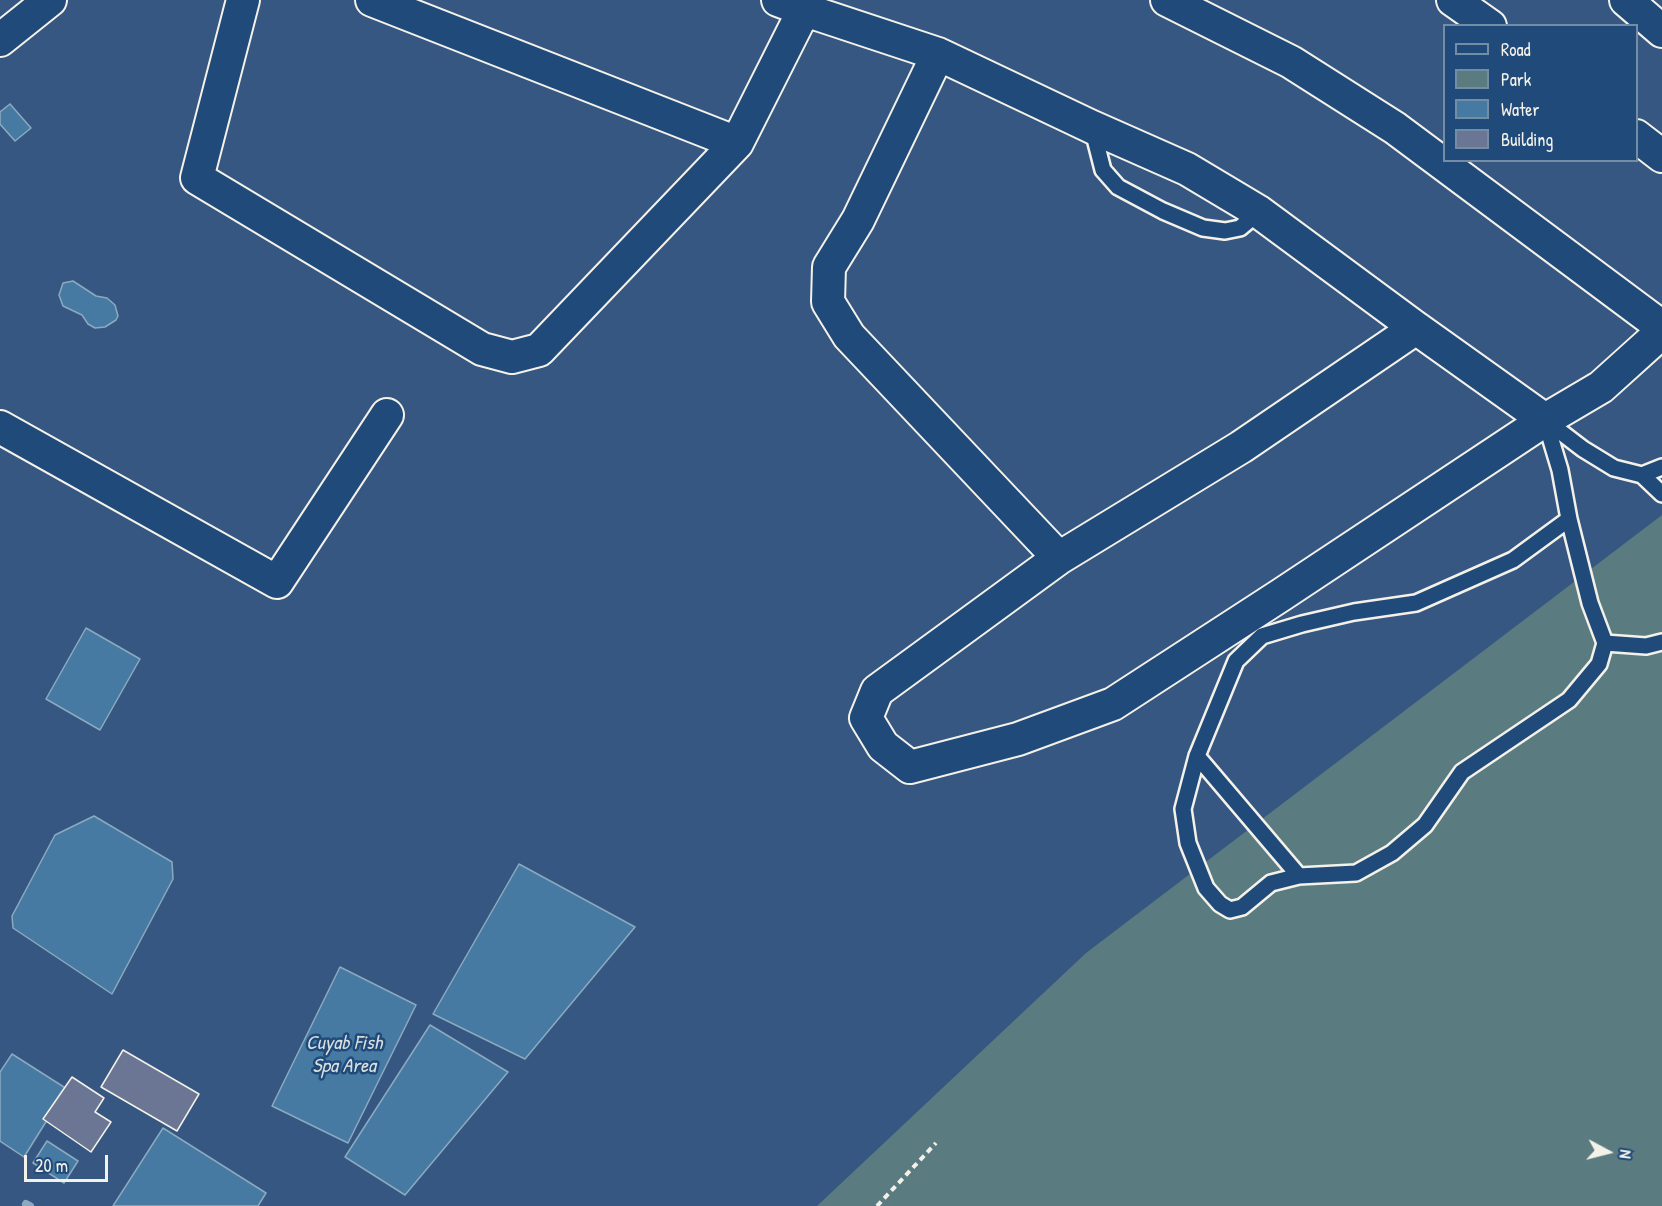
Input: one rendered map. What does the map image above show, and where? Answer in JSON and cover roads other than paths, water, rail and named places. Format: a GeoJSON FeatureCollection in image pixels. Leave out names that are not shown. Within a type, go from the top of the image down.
{"type":"FeatureCollection","features":[{"type":"Feature","properties":{"kind":"street"},"geometry":{"type":"LineString","coordinates":[[0,40],[50,0]]}},
{"type":"Feature","properties":{"kind":"street"},"geometry":{"type":"LineString","coordinates":[[243,0],[197,178],[482,349],[512,357],[539,350],[737,143],[797,3],[938,54],[1187,169],[1259,212],[1545,420]]}},
{"type":"Feature","properties":{"kind":"street"},"geometry":{"type":"LineString","coordinates":[[372,0],[737,143]]}},
{"type":"Feature","properties":{"kind":"street"},"geometry":{"type":"LineString","coordinates":[[1167,0],[1291,62],[1395,128],[1662,327]]}},
{"type":"Feature","properties":{"kind":"street"},"geometry":{"type":"LineString","coordinates":[[1453,0],[1487,24]]}},
{"type":"Feature","properties":{"kind":"street"},"geometry":{"type":"LineString","coordinates":[[1626,0],[1662,31]]}},
{"type":"Feature","properties":{"kind":"street"},"geometry":{"type":"LineString","coordinates":[[938,54],[858,220],[829,267],[828,302],[849,336],[1059,558]]}},
{"type":"Feature","properties":{"kind":"street"},"geometry":{"type":"LineString","coordinates":[[1638,138],[1662,156]]}},
{"type":"Feature","properties":{"kind":"street"},"geometry":{"type":"LineString","coordinates":[[1416,328],[1241,447],[1059,558],[877,691],[866,718],[883,746],[910,767],[1018,739],[1113,704],[1545,420],[1601,387],[1662,332]]}},
{"type":"Feature","properties":{"kind":"street"},"geometry":{"type":"LineString","coordinates":[[0,427],[277,582],[387,415]]}},
{"type":"Feature","properties":{"kind":"lane"},"geometry":{"type":"LineString","coordinates":[[1092,127],[1103,170],[1118,187],[1162,211],[1203,228],[1225,231],[1240,228],[1259,212]]}},
{"type":"Feature","properties":{"kind":"lane"},"geometry":{"type":"LineString","coordinates":[[1545,420],[1583,449],[1614,468],[1642,475],[1662,494]]}},
{"type":"Feature","properties":{"kind":"lane"},"geometry":{"type":"LineString","coordinates":[[1545,420],[1560,470],[1569,519],[1590,603],[1605,643],[1599,664],[1569,700],[1462,772],[1425,825],[1392,853],[1356,873],[1299,876],[1271,883],[1242,907],[1230,910],[1220,904],[1206,888],[1188,843],[1183,809],[1197,756],[1236,661],[1262,636],[1354,612],[1416,603],[1513,560],[1569,519]]}},
{"type":"Feature","properties":{"kind":"lane"},"geometry":{"type":"LineString","coordinates":[[1642,475],[1662,467]]}},
{"type":"Feature","properties":{"kind":"lane"},"geometry":{"type":"LineString","coordinates":[[1605,643],[1646,646],[1662,642]]}},
{"type":"Feature","properties":{"kind":"lane"},"geometry":{"type":"LineString","coordinates":[[1197,756],[1299,876]]}},
{"type":"Feature","properties":{"kind":"water"},"geometry":{"type":"Polygon","coordinates":[[[10,104],[31,128],[15,141],[0,124],[0,112],[10,104]]]}},
{"type":"Feature","properties":{"kind":"water"},"geometry":{"type":"Polygon","coordinates":[[[73,281],[96,296],[107,298],[115,305],[118,316],[116,320],[105,327],[95,328],[88,324],[82,315],[63,306],[59,295],[63,283],[73,281]]]}},
{"type":"Feature","properties":{"kind":"water"},"geometry":{"type":"Polygon","coordinates":[[[86,628],[140,659],[100,730],[46,699],[86,628]]]}},
{"type":"Feature","properties":{"kind":"water"},"geometry":{"type":"Polygon","coordinates":[[[94,816],[172,862],[173,879],[112,994],[13,928],[12,916],[55,835],[94,816]]]}},
{"type":"Feature","properties":{"kind":"water"},"geometry":{"type":"Polygon","coordinates":[[[519,864],[635,927],[525,1059],[433,1014],[519,864]]]}},
{"type":"Feature","properties":{"kind":"water","name":"Cuyab Fish Spa Area"},"geometry":{"type":"Polygon","coordinates":[[[340,967],[416,1005],[348,1143],[272,1106],[340,967]]]}},
{"type":"Feature","properties":{"kind":"water"},"geometry":{"type":"Polygon","coordinates":[[[430,1025],[508,1072],[405,1195],[345,1157],[430,1025]]]}},
{"type":"Feature","properties":{"kind":"water"},"geometry":{"type":"Polygon","coordinates":[[[12,1054],[78,1096],[54,1109],[24,1157],[0,1141],[0,1072],[12,1054]]]}},
{"type":"Feature","properties":{"kind":"water"},"geometry":{"type":"Polygon","coordinates":[[[163,1128],[266,1193],[258,1206],[113,1206],[163,1128]]]}},
{"type":"Feature","properties":{"kind":"water"},"geometry":{"type":"Polygon","coordinates":[[[47,1141],[78,1161],[64,1183],[33,1163],[47,1141]]]}},
{"type":"Feature","properties":{"kind":"waterway"},"geometry":{"type":"LineString","coordinates":[[26,1204],[30,1206]]}}]}
